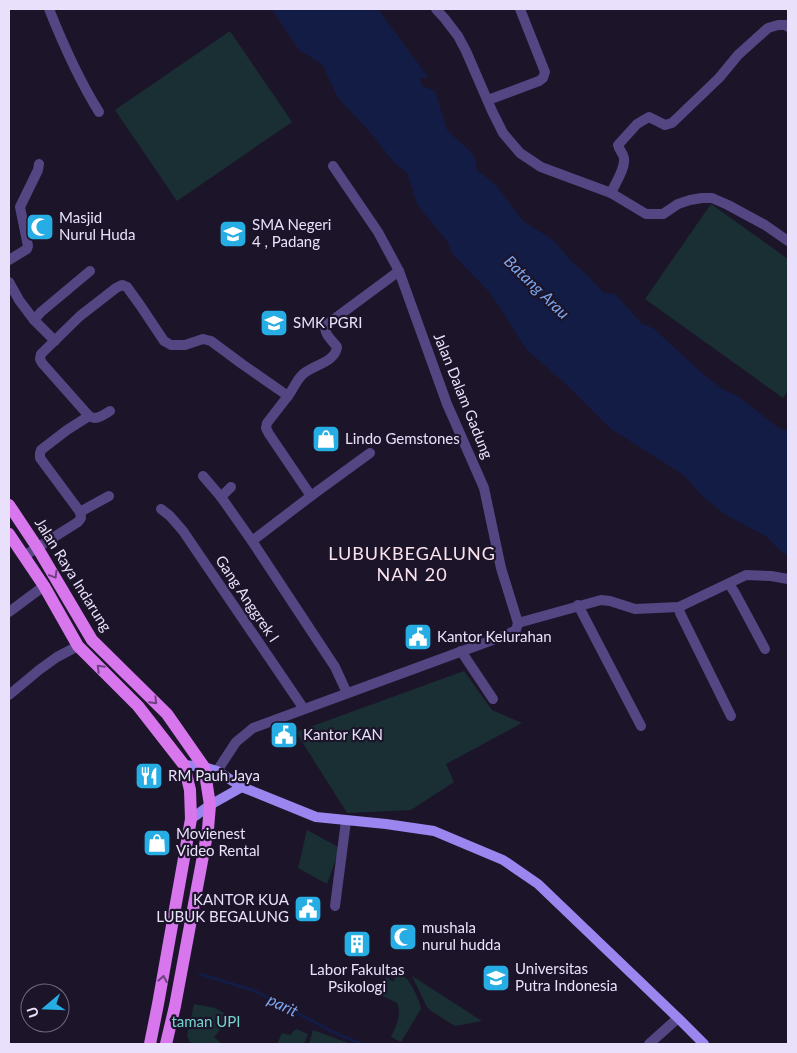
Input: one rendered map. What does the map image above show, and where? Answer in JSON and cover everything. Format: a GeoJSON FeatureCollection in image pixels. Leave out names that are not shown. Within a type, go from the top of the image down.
{"type":"FeatureCollection","features":[{"type":"Feature","properties":{"kind":"main road","name":"Jalan Raya Indarung"},"geometry":{"type":"LineString","coordinates":[[9,505],[38,548],[92,640],[167,714],[204,767],[210,805],[208,829],[175,1006],[166,1044]]}},
{"type":"Feature","properties":{"kind":"main road","name":"Jalan Raya Indarung"},"geometry":{"type":"LineString","coordinates":[[9,534],[44,586],[78,646],[138,706],[184,765],[190,790],[191,819],[150,1044]]}},
{"type":"Feature","properties":{"kind":"main road"},"geometry":{"type":"LineString","coordinates":[[184,765],[204,767],[217,771],[242,787],[316,817],[386,824],[434,832],[503,860],[538,884],[704,1044]]}},
{"type":"Feature","properties":{"kind":"main road"},"geometry":{"type":"LineString","coordinates":[[191,819],[210,805],[242,787]]}},
{"type":"Feature","properties":{"kind":"main road"},"geometry":{"type":"LineString","coordinates":[[158,1004],[175,1006]]}},
{"type":"Feature","properties":{"kind":"street"},"geometry":{"type":"LineString","coordinates":[[49,9],[81,79],[99,112]]}},
{"type":"Feature","properties":{"kind":"street"},"geometry":{"type":"LineString","coordinates":[[436,9],[458,36],[503,133],[520,153],[541,167],[611,193],[646,214],[663,214],[678,204],[690,200],[712,198],[765,225],[788,241]]}},
{"type":"Feature","properties":{"kind":"street"},"geometry":{"type":"LineString","coordinates":[[488,100],[539,81],[544,75],[545,72],[520,9]]}},
{"type":"Feature","properties":{"kind":"street"},"geometry":{"type":"LineString","coordinates":[[611,193],[624,165],[624,157],[618,145],[637,124],[649,118],[665,125],[672,123],[719,78],[738,55],[768,28],[778,25],[786,25],[788,27]]}},
{"type":"Feature","properties":{"kind":"street"},"geometry":{"type":"LineString","coordinates":[[9,260],[24,252],[28,246],[20,208],[39,164]]}},
{"type":"Feature","properties":{"kind":"street","name":"Jalan Dalam Gadung"},"geometry":{"type":"LineString","coordinates":[[333,166],[378,232],[400,271],[448,404],[484,488],[502,568],[518,623]]}},
{"type":"Feature","properties":{"kind":"street"},"geometry":{"type":"LineString","coordinates":[[9,211],[20,208]]}},
{"type":"Feature","properties":{"kind":"street"},"geometry":{"type":"LineString","coordinates":[[34,320],[90,270]]}},
{"type":"Feature","properties":{"kind":"street"},"geometry":{"type":"LineString","coordinates":[[311,496],[269,434],[266,428],[267,423],[303,375],[332,357],[336,351],[337,348],[324,329],[326,325],[400,271]]}},
{"type":"Feature","properties":{"kind":"street"},"geometry":{"type":"LineString","coordinates":[[9,282],[14,300],[56,342]]}},
{"type":"Feature","properties":{"kind":"street"},"geometry":{"type":"LineString","coordinates":[[110,411],[96,418],[89,416],[42,364],[40,359],[42,354],[80,316],[119,286],[125,286],[164,341],[171,345],[185,346],[203,339],[211,341],[288,396]]}},
{"type":"Feature","properties":{"kind":"street"},"geometry":{"type":"LineString","coordinates":[[24,556],[78,522],[80,518],[80,512],[42,462],[40,453],[41,450],[67,430],[89,416]]}},
{"type":"Feature","properties":{"kind":"street"},"geometry":{"type":"LineString","coordinates":[[252,541],[370,453]]}},
{"type":"Feature","properties":{"kind":"street"},"geometry":{"type":"LineString","coordinates":[[203,476],[221,497],[252,541],[335,668],[347,693]]}},
{"type":"Feature","properties":{"kind":"street"},"geometry":{"type":"LineString","coordinates":[[221,497],[231,487]]}},
{"type":"Feature","properties":{"kind":"street"},"geometry":{"type":"LineString","coordinates":[[80,512],[110,496]]}},
{"type":"Feature","properties":{"kind":"street","name":"Gang Anggrek I"},"geometry":{"type":"LineString","coordinates":[[161,509],[183,531],[304,709]]}},
{"type":"Feature","properties":{"kind":"street"},"geometry":{"type":"LineString","coordinates":[[217,771],[236,742],[253,728],[516,630],[518,623],[600,600],[610,600],[635,609],[679,607],[741,577],[750,575],[788,579]]}},
{"type":"Feature","properties":{"kind":"street"},"geometry":{"type":"LineString","coordinates":[[729,584],[765,649]]}},
{"type":"Feature","properties":{"kind":"street"},"geometry":{"type":"LineString","coordinates":[[9,612],[44,586]]}},
{"type":"Feature","properties":{"kind":"street"},"geometry":{"type":"LineString","coordinates":[[578,606],[641,726]]}},
{"type":"Feature","properties":{"kind":"street"},"geometry":{"type":"LineString","coordinates":[[679,607],[680,613],[731,716]]}},
{"type":"Feature","properties":{"kind":"street"},"geometry":{"type":"LineString","coordinates":[[9,695],[57,657],[78,646]]}},
{"type":"Feature","properties":{"kind":"street"},"geometry":{"type":"LineString","coordinates":[[461,651],[493,699]]}},
{"type":"Feature","properties":{"kind":"street"},"geometry":{"type":"LineString","coordinates":[[335,906],[346,821]]}},
{"type":"Feature","properties":{"kind":"street"},"geometry":{"type":"LineString","coordinates":[[649,1044],[678,1018]]}},
{"type":"Feature","properties":{"kind":"green space"},"geometry":{"type":"Polygon","coordinates":[[[230,31],[292,122],[177,201],[115,110],[230,31]]]}},
{"type":"Feature","properties":{"kind":"green space"},"geometry":{"type":"Polygon","coordinates":[[[711,204],[788,259],[788,390],[783,398],[645,299],[711,204]]]}},
{"type":"Feature","properties":{"kind":"green space"},"geometry":{"type":"Polygon","coordinates":[[[464,671],[492,710],[522,723],[446,764],[454,782],[411,810],[347,813],[296,732],[464,671]]]}},
{"type":"Feature","properties":{"kind":"green space"},"geometry":{"type":"Polygon","coordinates":[[[307,830],[340,848],[327,884],[298,868],[307,830]]]}},
{"type":"Feature","properties":{"kind":"green space"},"geometry":{"type":"Polygon","coordinates":[[[398,972],[408,980],[421,1009],[401,1042],[391,1037],[399,1017],[397,1003],[379,994],[386,977],[393,982],[398,972]]]}},
{"type":"Feature","properties":{"kind":"green space"},"geometry":{"type":"Polygon","coordinates":[[[412,976],[482,1021],[455,1026],[431,1011],[427,1007],[412,976]]]}},
{"type":"Feature","properties":{"kind":"green space","name":"taman UPI"},"geometry":{"type":"Polygon","coordinates":[[[194,1004],[215,1008],[229,1016],[229,1027],[224,1025],[214,1037],[222,1044],[193,1044],[190,1042],[187,1036],[194,1004]]]}},
{"type":"Feature","properties":{"kind":"green space","name":"taman UPI"},"geometry":{"type":"Polygon","coordinates":[[[296,1029],[308,1034],[304,1044],[277,1044],[282,1033],[290,1035],[296,1029]]]}},
{"type":"Feature","properties":{"kind":"green space"},"geometry":{"type":"Polygon","coordinates":[[[313,1030],[351,1044],[309,1044],[313,1030]]]}},
{"type":"Feature","properties":{"kind":"water","name":"Batang Arau"},"geometry":{"type":"Polygon","coordinates":[[[270,9],[378,9],[425,73],[427,78],[420,78],[422,86],[435,91],[447,130],[474,155],[477,170],[496,185],[522,220],[554,241],[604,293],[615,294],[642,324],[653,328],[703,374],[722,389],[739,397],[780,429],[788,431],[788,555],[779,550],[767,537],[726,515],[702,496],[684,475],[611,429],[568,386],[526,349],[491,294],[451,252],[448,242],[418,206],[407,173],[393,161],[371,133],[338,98],[322,64],[299,50],[270,9]]]}},
{"type":"Feature","properties":{"kind":"waterway","name":"parit"},"geometry":{"type":"LineString","coordinates":[[200,974],[255,991],[337,1034],[362,1044]]}},
{"type":"Feature","properties":{"kind":"place","name":"Masjid Nurul Huda"},"geometry":{"type":"Point","coordinates":[40,227]}},
{"type":"Feature","properties":{"kind":"place","name":"SMA Negeri 4 , Padang"},"geometry":{"type":"Point","coordinates":[233,234]}},
{"type":"Feature","properties":{"kind":"place","name":"SMK PGRI"},"geometry":{"type":"Point","coordinates":[274,323]}},
{"type":"Feature","properties":{"kind":"place","name":"Lindo Gemstones"},"geometry":{"type":"Point","coordinates":[326,439]}},
{"type":"Feature","properties":{"kind":"place","name":"Kantor Kelurahan"},"geometry":{"type":"Point","coordinates":[418,637]}},
{"type":"Feature","properties":{"kind":"place","name":"Kantor KAN"},"geometry":{"type":"Point","coordinates":[284,735]}},
{"type":"Feature","properties":{"kind":"place","name":"RM Pauh Jaya"},"geometry":{"type":"Point","coordinates":[149,776]}},
{"type":"Feature","properties":{"kind":"place","name":"Movienest Video Rental"},"geometry":{"type":"Point","coordinates":[157,843]}},
{"type":"Feature","properties":{"kind":"place","name":"KANTOR KUA LUBUK BEGALUNG"},"geometry":{"type":"Point","coordinates":[308,909]}},
{"type":"Feature","properties":{"kind":"place","name":"mushala nurul hudda"},"geometry":{"type":"Point","coordinates":[403,937]}},
{"type":"Feature","properties":{"kind":"place","name":"Labor Fakultas Psikologi"},"geometry":{"type":"Point","coordinates":[357,944]}},
{"type":"Feature","properties":{"kind":"place","name":"Universitas Putra Indonesia"},"geometry":{"type":"Point","coordinates":[496,978]}},
{"type":"Feature","properties":{"kind":"district","name":"LUBUKBEGALUNG NAN 20"},"geometry":{"type":"Point","coordinates":[412,564]}}]}
